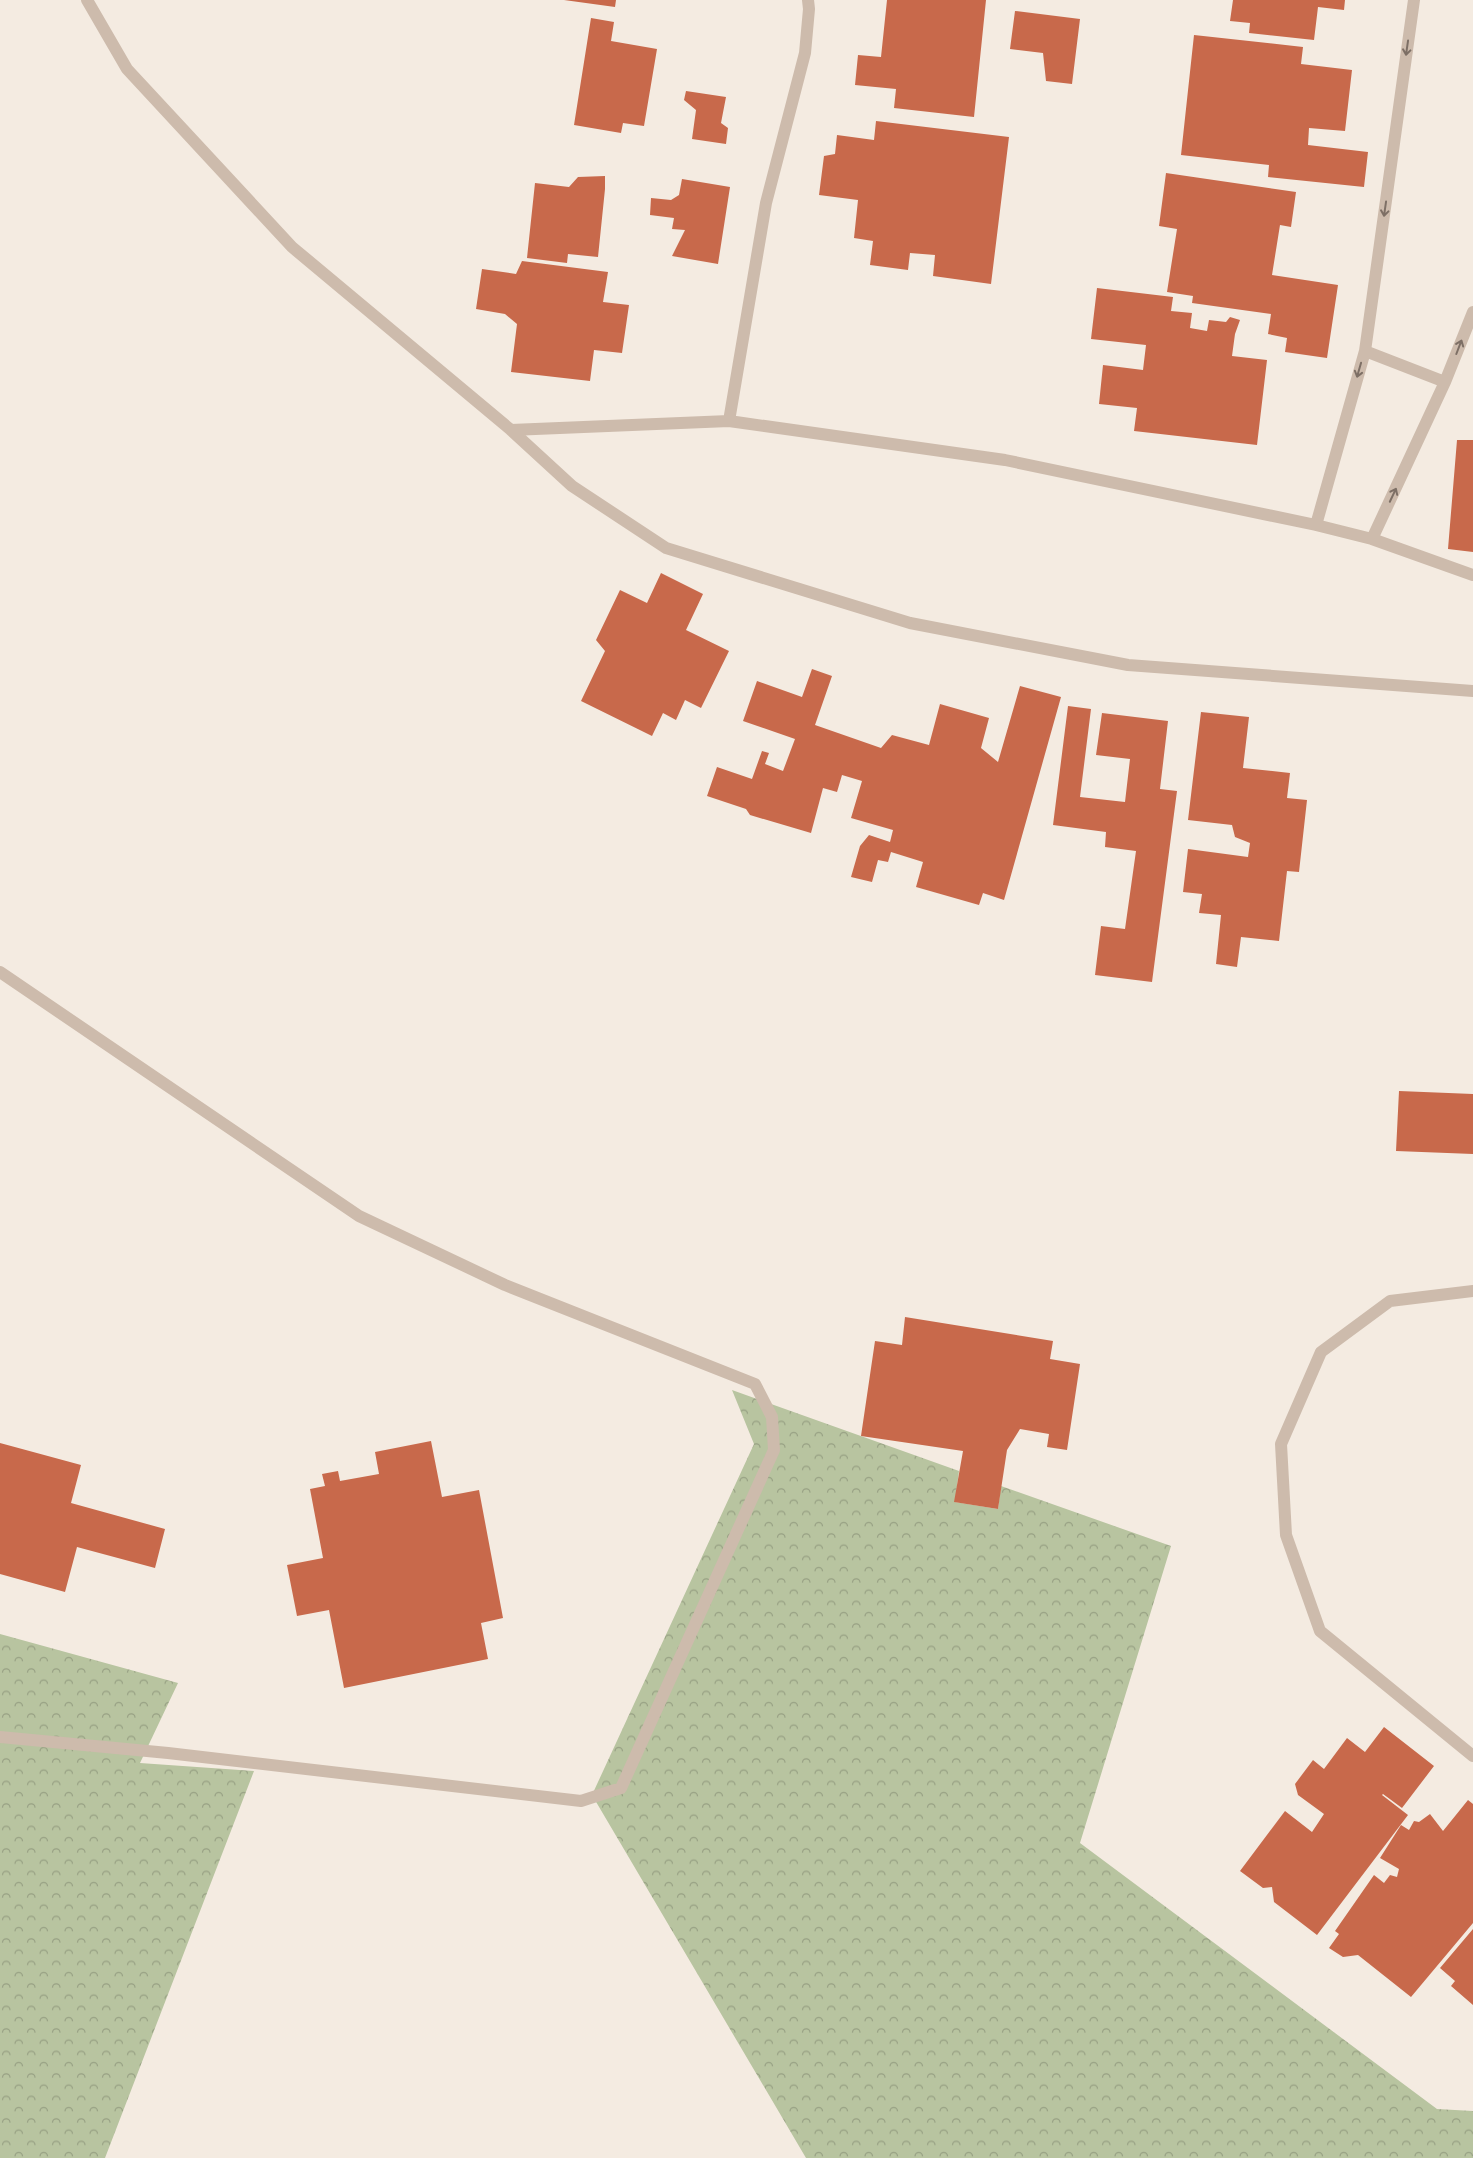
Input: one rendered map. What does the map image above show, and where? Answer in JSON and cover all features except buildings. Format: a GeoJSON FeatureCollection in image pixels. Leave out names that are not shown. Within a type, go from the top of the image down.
{"type":"FeatureCollection","features":[{"type":"Feature","properties":{"kind":"street"},"geometry":{"type":"LineString","coordinates":[[87,0],[127,69],[292,247],[511,430],[572,486],[666,548],[910,623],[1128,665],[1473,690]]}},
{"type":"Feature","properties":{"kind":"street"},"geometry":{"type":"LineString","coordinates":[[729,421],[766,203],[806,53],[808,0]]}},
{"type":"Feature","properties":{"kind":"street"},"geometry":{"type":"LineString","coordinates":[[1316,525],[1365,351],[1414,0]]}},
{"type":"Feature","properties":{"kind":"street"},"geometry":{"type":"LineString","coordinates":[[1372,539],[1445,382],[1473,312]]}},
{"type":"Feature","properties":{"kind":"street"},"geometry":{"type":"LineString","coordinates":[[1365,351],[1445,382]]}},
{"type":"Feature","properties":{"kind":"street"},"geometry":{"type":"LineString","coordinates":[[511,430],[729,421],[1005,460],[1316,525],[1372,539],[1473,575]]}},
{"type":"Feature","properties":{"kind":"street"},"geometry":{"type":"LineString","coordinates":[[0,972],[359,1216],[506,1285],[755,1384],[772,1417],[774,1450],[621,1788],[581,1801],[168,1753],[0,1737]]}},
{"type":"Feature","properties":{"kind":"street"},"geometry":{"type":"LineString","coordinates":[[1473,1291],[1390,1302],[1321,1352],[1281,1444],[1286,1535],[1320,1631],[1473,1756]]}},
{"type":"Feature","properties":{"kind":"green space"},"geometry":{"type":"Polygon","coordinates":[[[732,1390],[959,1471],[955,1502],[998,1509],[1001,1486],[1171,1546],[1080,1843],[1437,2109],[1473,2111],[1473,2158],[806,2158],[592,1795],[754,1444],[732,1390]]]}},
{"type":"Feature","properties":{"kind":"green space"},"geometry":{"type":"Polygon","coordinates":[[[0,1634],[178,1683],[140,1763],[254,1771],[105,2158],[0,2158],[0,1634]]]}}]}
